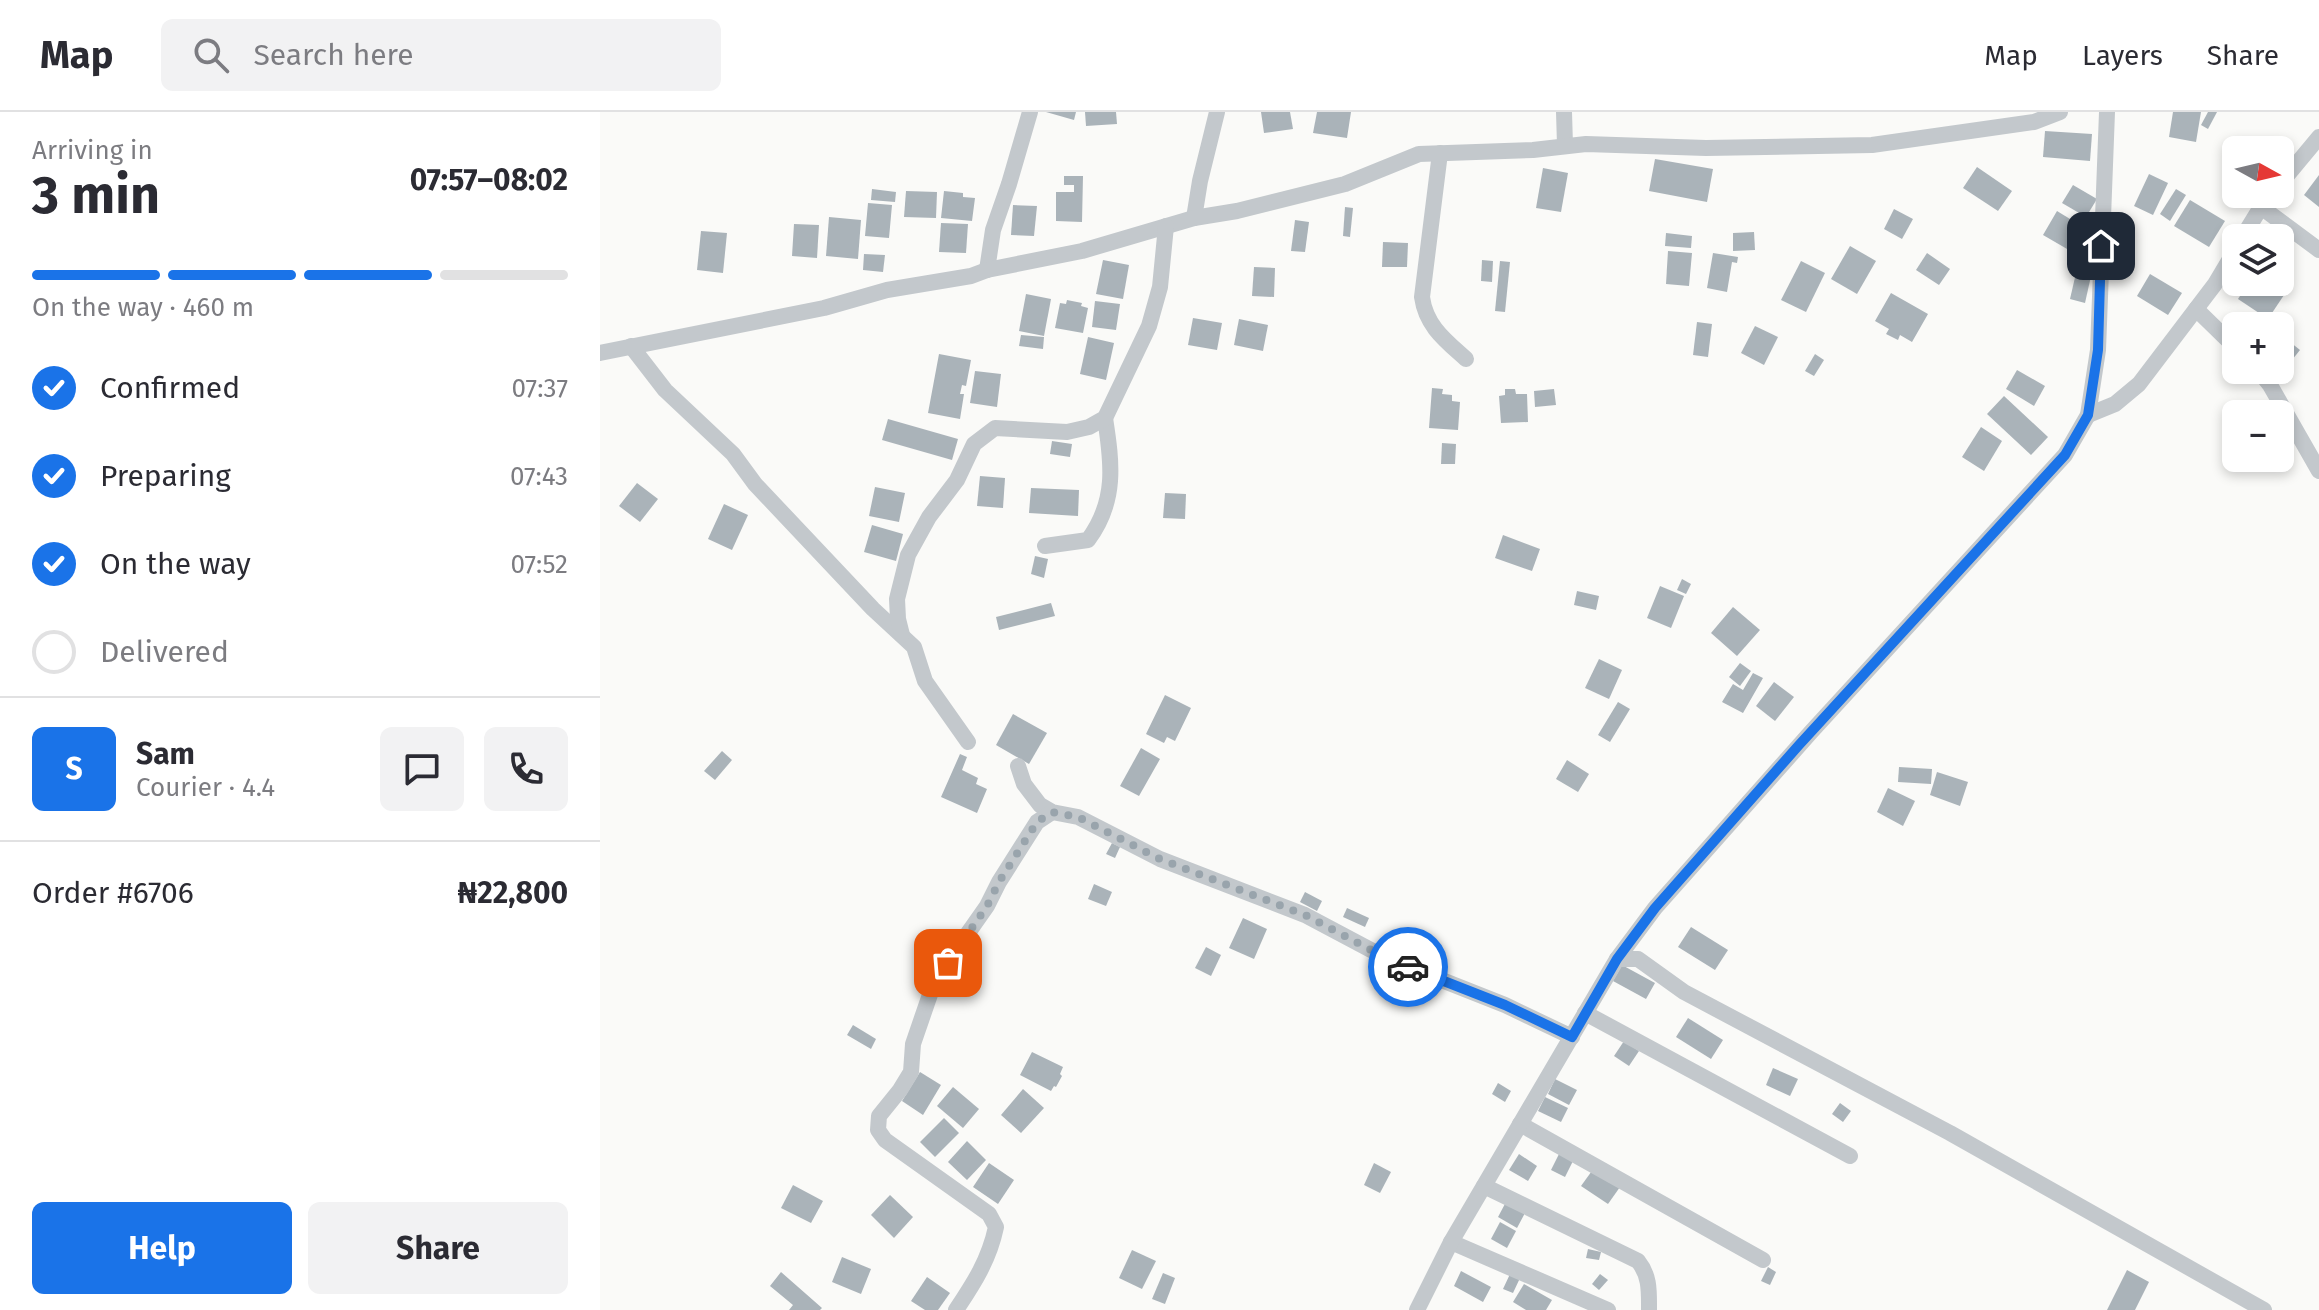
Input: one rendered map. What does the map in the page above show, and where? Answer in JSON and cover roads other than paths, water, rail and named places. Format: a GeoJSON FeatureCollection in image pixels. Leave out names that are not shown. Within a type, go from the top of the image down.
{"type":"FeatureCollection","features":[{"type":"Feature","properties":{"kind":"street"},"geometry":{"type":"LineString","coordinates":[[987,270],[993,230],[1030,112]]}},
{"type":"Feature","properties":{"kind":"street"},"geometry":{"type":"LineString","coordinates":[[1194,218],[1217,112]]}},
{"type":"Feature","properties":{"kind":"street"},"geometry":{"type":"LineString","coordinates":[[1564,112],[1565,145]]}},
{"type":"Feature","properties":{"kind":"street"},"geometry":{"type":"LineString","coordinates":[[600,353],[1082,251],[1194,218],[1237,211],[1345,184],[1419,154],[1533,150],[1586,144],[1706,148],[1872,145],[2034,122],[2060,112]]}},
{"type":"Feature","properties":{"kind":"street"},"geometry":{"type":"LineString","coordinates":[[1424,1308],[1451,1242],[1617,959],[1655,908],[1803,741],[2065,455],[2088,415],[2098,350],[2107,112]]}},
{"type":"Feature","properties":{"kind":"street"},"geometry":{"type":"LineString","coordinates":[[2294,167],[2319,137]]}},
{"type":"Feature","properties":{"kind":"street"},"geometry":{"type":"LineString","coordinates":[[1440,153],[1424,266],[1424,314],[1439,335],[1466,359]]}},
{"type":"Feature","properties":{"kind":"street"},"geometry":{"type":"LineString","coordinates":[[2274,208],[2319,250]]}},
{"type":"Feature","properties":{"kind":"street"},"geometry":{"type":"LineString","coordinates":[[1045,546],[1088,540],[1100,524],[1108,498],[1112,465],[1105,418],[1149,326],[1160,287],[1166,226]]}},
{"type":"Feature","properties":{"kind":"street"},"geometry":{"type":"LineString","coordinates":[[2088,415],[2115,404],[2139,384],[2222,272]]}},
{"type":"Feature","properties":{"kind":"street"},"geometry":{"type":"LineString","coordinates":[[2196,309],[2222,334]]}},
{"type":"Feature","properties":{"kind":"street"},"geometry":{"type":"LineString","coordinates":[[631,346],[665,390],[733,454],[755,484],[873,609],[914,647],[925,681],[968,742]]}},
{"type":"Feature","properties":{"kind":"street"},"geometry":{"type":"LineString","coordinates":[[2269,384],[2319,471]]}},
{"type":"Feature","properties":{"kind":"street"},"geometry":{"type":"LineString","coordinates":[[902,635],[897,599],[908,555],[929,517],[957,480],[974,444],[995,428],[1067,432],[1089,427],[1105,418]]}},
{"type":"Feature","properties":{"kind":"street"},"geometry":{"type":"LineString","coordinates":[[1018,766],[1024,784],[1040,805],[1052,812],[1078,817],[1160,859],[1305,915],[1386,958],[1505,1005],[1572,1037]]}},
{"type":"Feature","properties":{"kind":"street"},"geometry":{"type":"LineString","coordinates":[[956,1310],[980,1274],[996,1227],[989,1214],[885,1140],[878,1130],[879,1116],[911,1072],[913,1044],[935,980],[987,906],[1037,822],[1052,812]]}},
{"type":"Feature","properties":{"kind":"street"},"geometry":{"type":"LineString","coordinates":[[1635,935],[1638,959]]}},
{"type":"Feature","properties":{"kind":"street"},"geometry":{"type":"LineString","coordinates":[[1617,959],[1638,959],[1684,992],[1950,1133],[2264,1310]]}},
{"type":"Feature","properties":{"kind":"street"},"geometry":{"type":"LineString","coordinates":[[1585,1013],[1850,1156]]}},
{"type":"Feature","properties":{"kind":"street"},"geometry":{"type":"LineString","coordinates":[[1520,1124],[1763,1260]]}},
{"type":"Feature","properties":{"kind":"street"},"geometry":{"type":"LineString","coordinates":[[1484,1186],[1638,1261],[1646,1271],[1649,1282],[1649,1310]]}},
{"type":"Feature","properties":{"kind":"street"},"geometry":{"type":"LineString","coordinates":[[1451,1242],[1608,1310]]}}]}
